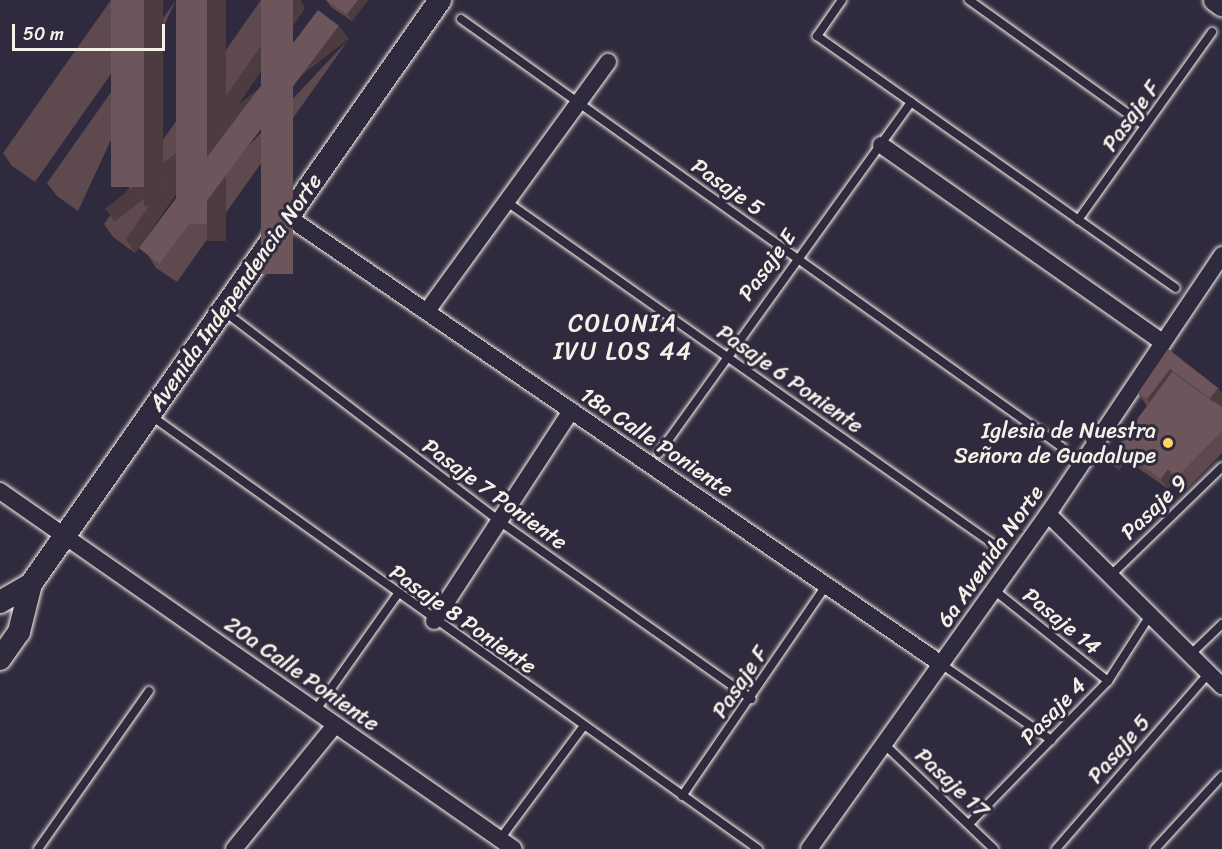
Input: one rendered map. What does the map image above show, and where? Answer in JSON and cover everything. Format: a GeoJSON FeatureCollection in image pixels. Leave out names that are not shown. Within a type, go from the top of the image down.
{"type":"FeatureCollection","features":[{"type":"Feature","properties":{"kind":"street","name":"Avenida Independencia Norte"},"geometry":{"type":"LineString","coordinates":[[0,659],[19,632],[31,584],[440,0]]}},
{"type":"Feature","properties":{"kind":"street"},"geometry":{"type":"LineString","coordinates":[[1215,0],[1222,4]]}},
{"type":"Feature","properties":{"kind":"street"},"geometry":{"type":"LineString","coordinates":[[427,311],[608,63]]}},
{"type":"Feature","properties":{"kind":"street"},"geometry":{"type":"LineString","coordinates":[[881,145],[1162,342]]}},
{"type":"Feature","properties":{"kind":"street","name":"18a Calle Poniente"},"geometry":{"type":"LineString","coordinates":[[288,217],[941,664]]}},
{"type":"Feature","properties":{"kind":"street","name":"6a Avenida Norte"},"geometry":{"type":"LineString","coordinates":[[809,849],[1048,514],[1222,255]]}},
{"type":"Feature","properties":{"kind":"street"},"geometry":{"type":"LineString","coordinates":[[434,621],[571,411]]}},
{"type":"Feature","properties":{"kind":"street","name":"20a Calle Poniente"},"geometry":{"type":"LineString","coordinates":[[0,491],[507,844]]}},
{"type":"Feature","properties":{"kind":"street"},"geometry":{"type":"LineString","coordinates":[[1048,514],[1112,574],[1222,687]]}},
{"type":"Feature","properties":{"kind":"street","name":"Avenida Independencia Norte"},"geometry":{"type":"LineString","coordinates":[[0,602],[31,584]]}},
{"type":"Feature","properties":{"kind":"street"},"geometry":{"type":"LineString","coordinates":[[241,847],[335,725]]}},
{"type":"Feature","properties":{"kind":"lane"},"geometry":{"type":"LineString","coordinates":[[842,0],[817,36],[1175,288]]}},
{"type":"Feature","properties":{"kind":"lane"},"geometry":{"type":"LineString","coordinates":[[969,0],[1145,126]]}},
{"type":"Feature","properties":{"kind":"lane","name":"Pasaje 5"},"geometry":{"type":"LineString","coordinates":[[460,19],[1062,447]]}},
{"type":"Feature","properties":{"kind":"lane","name":"Pasaje F"},"geometry":{"type":"LineString","coordinates":[[1078,220],[1212,32]]}},
{"type":"Feature","properties":{"kind":"lane","name":"Pasaje E"},"geometry":{"type":"LineString","coordinates":[[659,453],[911,102]]}},
{"type":"Feature","properties":{"kind":"lane","name":"Pasaje 6 Poniente"},"geometry":{"type":"LineString","coordinates":[[507,202],[993,544]]}},
{"type":"Feature","properties":{"kind":"lane","name":"Pasaje 7 Poniente"},"geometry":{"type":"LineString","coordinates":[[222,310],[499,521],[751,699]]}},
{"type":"Feature","properties":{"kind":"lane","name":"Pasaje 8 Poniente"},"geometry":{"type":"LineString","coordinates":[[149,415],[397,595],[758,849]]}},
{"type":"Feature","properties":{"kind":"lane","name":"Pasaje 9"},"geometry":{"type":"LineString","coordinates":[[1112,574],[1222,467]]}},
{"type":"Feature","properties":{"kind":"lane","name":"Pasaje F"},"geometry":{"type":"LineString","coordinates":[[682,796],[751,699],[826,586]]}},
{"type":"Feature","properties":{"kind":"lane","name":"Pasaje 14"},"geometry":{"type":"LineString","coordinates":[[994,590],[1108,681]]}},
{"type":"Feature","properties":{"kind":"lane"},"geometry":{"type":"LineString","coordinates":[[315,711],[397,595]]}},
{"type":"Feature","properties":{"kind":"lane","name":"Pasaje 4"},"geometry":{"type":"LineString","coordinates":[[969,824],[1108,681],[1151,614]]}},
{"type":"Feature","properties":{"kind":"lane"},"geometry":{"type":"LineString","coordinates":[[1191,654],[1222,624]]}},
{"type":"Feature","properties":{"kind":"lane"},"geometry":{"type":"LineString","coordinates":[[941,664],[1051,740]]}},
{"type":"Feature","properties":{"kind":"lane","name":"Pasaje 5"},"geometry":{"type":"LineString","coordinates":[[1056,849],[1209,673]]}},
{"type":"Feature","properties":{"kind":"lane"},"geometry":{"type":"LineString","coordinates":[[38,849],[149,691]]}},
{"type":"Feature","properties":{"kind":"lane"},"geometry":{"type":"LineString","coordinates":[[507,844],[583,727]]}},
{"type":"Feature","properties":{"kind":"lane","name":"Pasaje 17"},"geometry":{"type":"LineString","coordinates":[[884,744],[994,849]]}},
{"type":"Feature","properties":{"kind":"lane"},"geometry":{"type":"LineString","coordinates":[[1155,849],[1222,776]]}},
{"type":"Feature","properties":{"kind":"building"},"geometry":{"type":"Polygon","coordinates":[[[111,0],[144,0],[144,187],[111,187],[111,0]]]}},
{"type":"Feature","properties":{"kind":"building"},"geometry":{"type":"Polygon","coordinates":[[[176,0],[207,0],[207,224],[176,224],[176,0]]]}},
{"type":"Feature","properties":{"kind":"building"},"geometry":{"type":"Polygon","coordinates":[[[261,0],[293,0],[293,274],[261,274],[261,0]]]}},
{"type":"Feature","properties":{"kind":"building"},"geometry":{"type":"Polygon","coordinates":[[[326,0],[358,0],[347,14],[326,0]]]}},
{"type":"Feature","properties":{"kind":"building"},"geometry":{"type":"Polygon","coordinates":[[[318,10],[339,26],[159,264],[139,248],[318,10]]]}},
{"type":"Feature","properties":{"kind":"building"},"geometry":{"type":"Polygon","coordinates":[[[1168,349],[1218,388],[1210,398],[1170,369],[1147,399],[1138,393],[1168,349]]]}},
{"type":"Feature","properties":{"kind":"building","name":"Iglesia de Nuestra Señora de Guadalupe"},"geometry":{"type":"Polygon","coordinates":[[[1172,372],[1213,402],[1203,415],[1205,418],[1161,479],[1117,447],[1172,372]]]}},
{"type":"Feature","properties":{"kind":"building"},"geometry":{"type":"Polygon","coordinates":[[[1213,401],[1222,407],[1222,431],[1178,476],[1167,469],[1205,417],[1203,415],[1213,401]]]}},
{"type":"Feature","properties":{"kind":"building"},"geometry":{"type":"Polygon","coordinates":[[[1115,453],[1123,459],[1116,468],[1108,462],[1115,453]]]}},
{"type":"Feature","properties":{"kind":"place","name":"Iglesia de Nuestra Señora de Guadalupe"},"geometry":{"type":"Point","coordinates":[1168,443]}},
{"type":"Feature","properties":{"kind":"district","name":"COLONIA IVU LOS 44"},"geometry":{"type":"Point","coordinates":[623,338]}}]}
